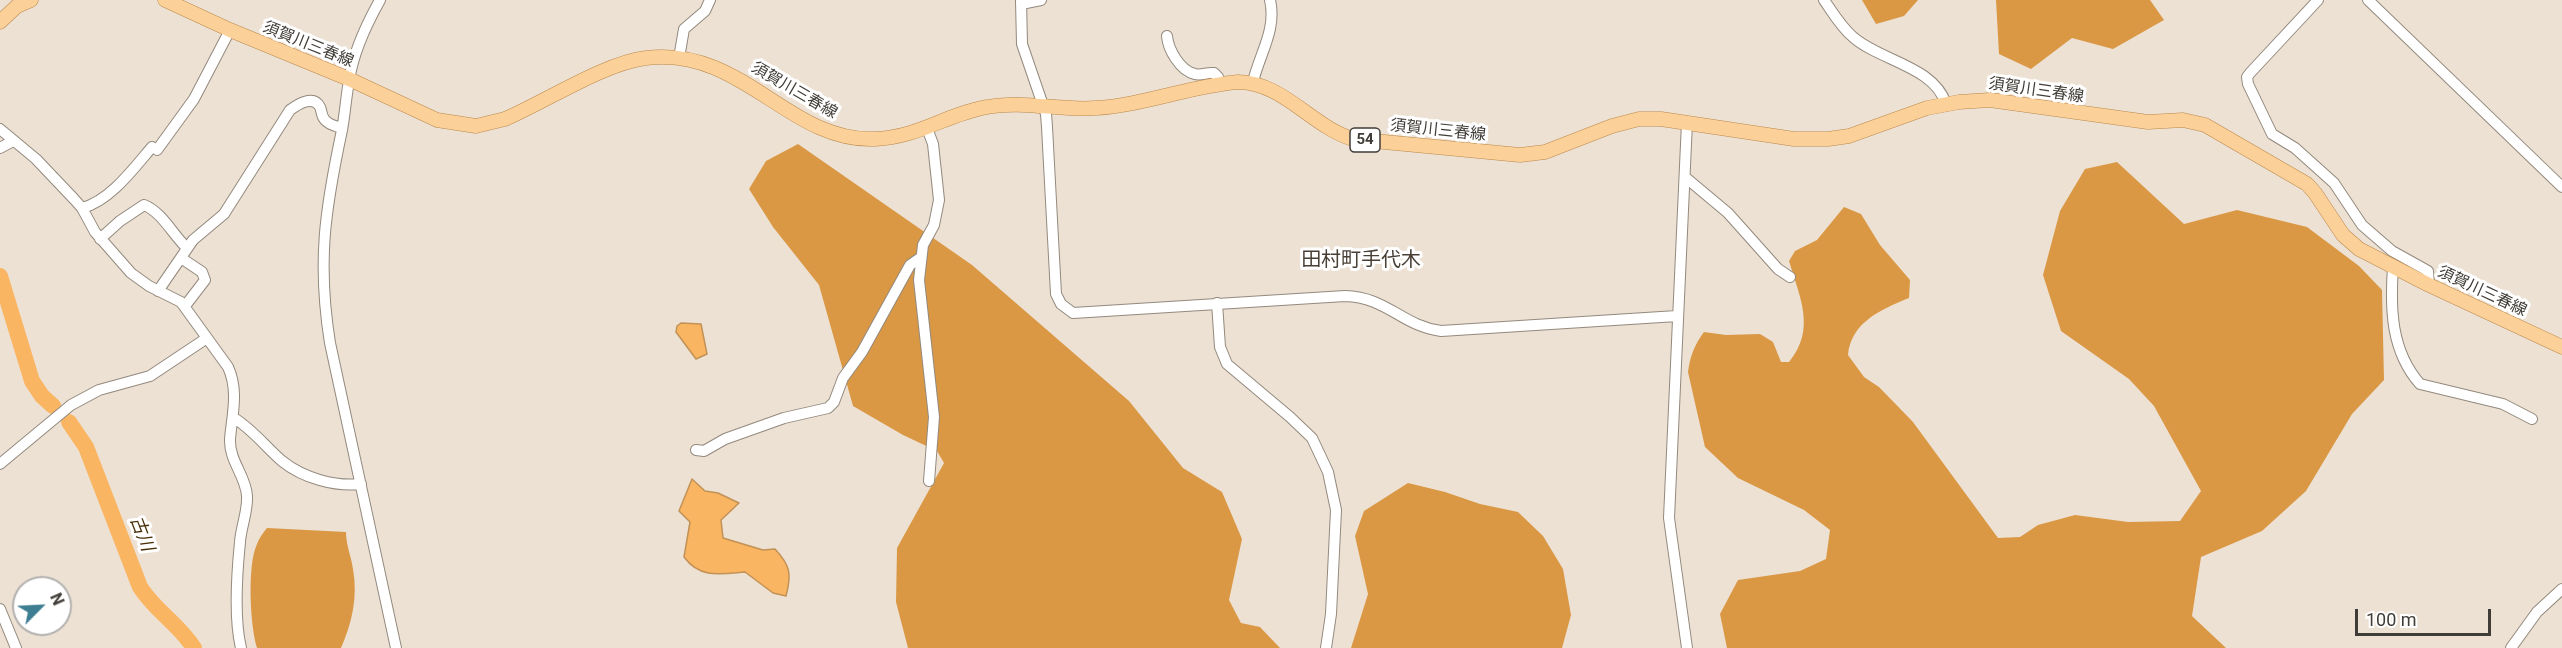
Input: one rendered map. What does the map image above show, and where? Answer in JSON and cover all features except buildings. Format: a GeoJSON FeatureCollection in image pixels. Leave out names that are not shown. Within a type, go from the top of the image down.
{"type":"FeatureCollection","features":[{"type":"Feature","properties":{"kind":"main road"},"geometry":{"type":"LineString","coordinates":[[0,22],[14,3],[31,0]]}},
{"type":"Feature","properties":{"kind":"main road","name":"須賀川三春線"},"geometry":{"type":"LineString","coordinates":[[165,0],[230,30],[349,79],[429,117],[454,124],[476,126],[505,120],[620,64],[643,58],[679,58],[718,69],[736,76],[827,132],[856,139],[904,137],[969,110],[993,105],[1095,108],[1215,84],[1252,82],[1272,90],[1347,137],[1470,151],[1533,155],[1639,119],[1687,123],[1794,139],[1828,139],[1849,136],[1927,108],[1975,100],[2000,101],[2137,120],[2182,120],[2205,125],[2307,184],[2335,226],[2350,243],[2429,285],[2562,347]]}},
{"type":"Feature","properties":{"kind":"street"},"geometry":{"type":"LineString","coordinates":[[380,0],[355,54],[349,79],[324,222],[323,295],[330,343],[396,648]]}},
{"type":"Feature","properties":{"kind":"street"},"geometry":{"type":"LineString","coordinates":[[679,58],[684,29],[705,11],[710,0]]}},
{"type":"Feature","properties":{"kind":"street"},"geometry":{"type":"LineString","coordinates":[[1041,0],[1021,2],[1022,44],[1047,127],[1056,294],[1061,304],[1073,313],[1282,298],[1363,296],[1375,300],[1417,326],[1441,331],[1677,316]]}},
{"type":"Feature","properties":{"kind":"street"},"geometry":{"type":"LineString","coordinates":[[1252,82],[1266,49],[1272,13],[1270,0]]}},
{"type":"Feature","properties":{"kind":"street"},"geometry":{"type":"LineString","coordinates":[[1824,0],[1834,16],[1853,37],[1876,53],[1924,76],[1942,93],[1946,104]]}},
{"type":"Feature","properties":{"kind":"street"},"geometry":{"type":"LineString","coordinates":[[2318,0],[2250,73],[2247,77],[2248,84],[2272,134],[2295,148],[2334,183],[2362,225],[2392,251],[2428,271],[2429,285]]}},
{"type":"Feature","properties":{"kind":"street"},"geometry":{"type":"LineString","coordinates":[[2368,0],[2560,180]]}},
{"type":"Feature","properties":{"kind":"street"},"geometry":{"type":"LineString","coordinates":[[82,208],[99,202],[154,149],[194,99],[230,30]]}},
{"type":"Feature","properties":{"kind":"street"},"geometry":{"type":"LineString","coordinates":[[1167,36],[1177,60],[1189,72],[1197,75],[1214,73],[1218,77],[1215,84]]}},
{"type":"Feature","properties":{"kind":"street"},"geometry":{"type":"LineString","coordinates":[[158,291],[193,240],[224,214],[290,110],[304,101],[312,101],[320,107],[324,120],[342,128]]}},
{"type":"Feature","properties":{"kind":"street"},"geometry":{"type":"LineString","coordinates":[[1687,123],[1670,518],[1687,648]]}},
{"type":"Feature","properties":{"kind":"street"},"geometry":{"type":"LineString","coordinates":[[927,128],[933,144],[939,200],[934,225],[923,245],[919,280],[934,417],[929,482]]}},
{"type":"Feature","properties":{"kind":"street"},"geometry":{"type":"LineString","coordinates":[[0,129],[36,159],[82,208],[100,239],[130,273],[185,306],[224,359],[231,374],[234,418],[230,441],[231,456],[247,494],[240,543],[238,591],[241,648]]}},
{"type":"Feature","properties":{"kind":"street"},"geometry":{"type":"LineString","coordinates":[[0,148],[13,141]]}},
{"type":"Feature","properties":{"kind":"street"},"geometry":{"type":"LineString","coordinates":[[1685,177],[1728,213],[1778,269],[1790,277]]}},
{"type":"Feature","properties":{"kind":"street"},"geometry":{"type":"LineString","coordinates":[[100,239],[144,205],[159,216],[206,280],[185,306]]}},
{"type":"Feature","properties":{"kind":"street"},"geometry":{"type":"LineString","coordinates":[[696,450],[704,451],[725,439],[784,418],[828,408],[834,402],[843,378],[862,352],[910,265],[920,258]]}},
{"type":"Feature","properties":{"kind":"street"},"geometry":{"type":"LineString","coordinates":[[2393,267],[2391,296],[2396,340],[2408,366],[2420,384],[2503,404],[2532,418]]}},
{"type":"Feature","properties":{"kind":"street"},"geometry":{"type":"LineString","coordinates":[[1217,303],[1220,347],[1227,364],[1312,438],[1328,472],[1336,510],[1331,614],[1326,648]]}},
{"type":"Feature","properties":{"kind":"street"},"geometry":{"type":"LineString","coordinates":[[0,464],[71,405],[99,390],[150,376],[207,338]]}},
{"type":"Feature","properties":{"kind":"street"},"geometry":{"type":"LineString","coordinates":[[234,418],[296,470],[343,486],[361,484]]}},
{"type":"Feature","properties":{"kind":"street"},"geometry":{"type":"LineString","coordinates":[[2511,648],[2537,612],[2562,589]]}},
{"type":"Feature","properties":{"kind":"street"},"geometry":{"type":"LineString","coordinates":[[0,609],[16,648]]}},
{"type":"Feature","properties":{"kind":"shaded area"},"geometry":{"type":"Polygon","coordinates":[[[1862,0],[1918,0],[1904,16],[1876,24],[1862,0]]]}},
{"type":"Feature","properties":{"kind":"shaded area"},"geometry":{"type":"Polygon","coordinates":[[[1996,0],[2150,0],[2164,20],[2113,49],[2072,38],[2031,69],[1999,54],[1996,0]]]}},
{"type":"Feature","properties":{"kind":"shaded area"},"geometry":{"type":"Polygon","coordinates":[[[798,144],[972,265],[1129,401],[1183,468],[1222,492],[1242,539],[1229,600],[1241,623],[1260,627],[1280,648],[908,648],[896,602],[897,548],[944,463],[937,451],[903,435],[853,406],[819,285],[773,227],[749,189],[766,161],[798,144]]]}},
{"type":"Feature","properties":{"kind":"shaded area"},"geometry":{"type":"Polygon","coordinates":[[[2117,162],[2184,224],[2237,210],[2307,227],[2359,266],[2382,290],[2384,380],[2352,414],[2306,491],[2262,531],[2201,557],[2192,616],[2226,648],[1727,648],[1720,614],[1738,580],[1800,571],[1826,559],[1830,530],[1804,510],[1738,478],[1705,447],[1688,372],[1690,361],[1704,332],[1726,335],[1760,334],[1773,342],[1781,362],[1789,362],[1802,338],[1804,325],[1801,301],[1789,261],[1795,251],[1817,240],[1844,207],[1861,214],[1880,245],[1910,280],[1909,298],[1879,312],[1862,325],[1850,344],[1848,355],[1864,377],[1879,387],[1913,422],[1998,538],[2020,537],[2038,525],[2075,515],[2128,522],[2180,521],[2201,491],[2154,406],[2129,379],[2061,331],[2043,275],[2060,211],[2085,169],[2117,162]]]}},
{"type":"Feature","properties":{"kind":"shaded area"},"geometry":{"type":"Polygon","coordinates":[[[681,323],[701,324],[707,354],[696,359],[676,332],[677,326],[681,323]]]}},
{"type":"Feature","properties":{"kind":"shaded area"},"geometry":{"type":"Polygon","coordinates":[[[692,479],[705,491],[718,493],[739,503],[721,520],[723,538],[763,550],[775,549],[787,565],[789,582],[786,596],[773,593],[745,572],[712,574],[697,569],[684,557],[690,522],[679,511],[692,479]]]}},
{"type":"Feature","properties":{"kind":"shaded area"},"geometry":{"type":"Polygon","coordinates":[[[1408,483],[1480,504],[1518,512],[1543,536],[1563,569],[1571,615],[1562,648],[1351,648],[1368,594],[1355,536],[1364,511],[1408,483]]]}},
{"type":"Feature","properties":{"kind":"shaded area"},"geometry":{"type":"Polygon","coordinates":[[[267,528],[346,532],[355,590],[351,619],[341,648],[257,648],[251,611],[252,566],[258,542],[267,528]]]}},
{"type":"Feature","properties":{"kind":"waterway","name":"古川"},"geometry":{"type":"LineString","coordinates":[[0,276],[32,381],[42,396],[53,406]]}},
{"type":"Feature","properties":{"kind":"waterway","name":"古川"},"geometry":{"type":"LineString","coordinates":[[69,422],[86,447],[140,587],[194,648]]}},
{"type":"Feature","properties":{"kind":"district","name":"田村町手代木"},"geometry":{"type":"Point","coordinates":[1361,261]}}]}
